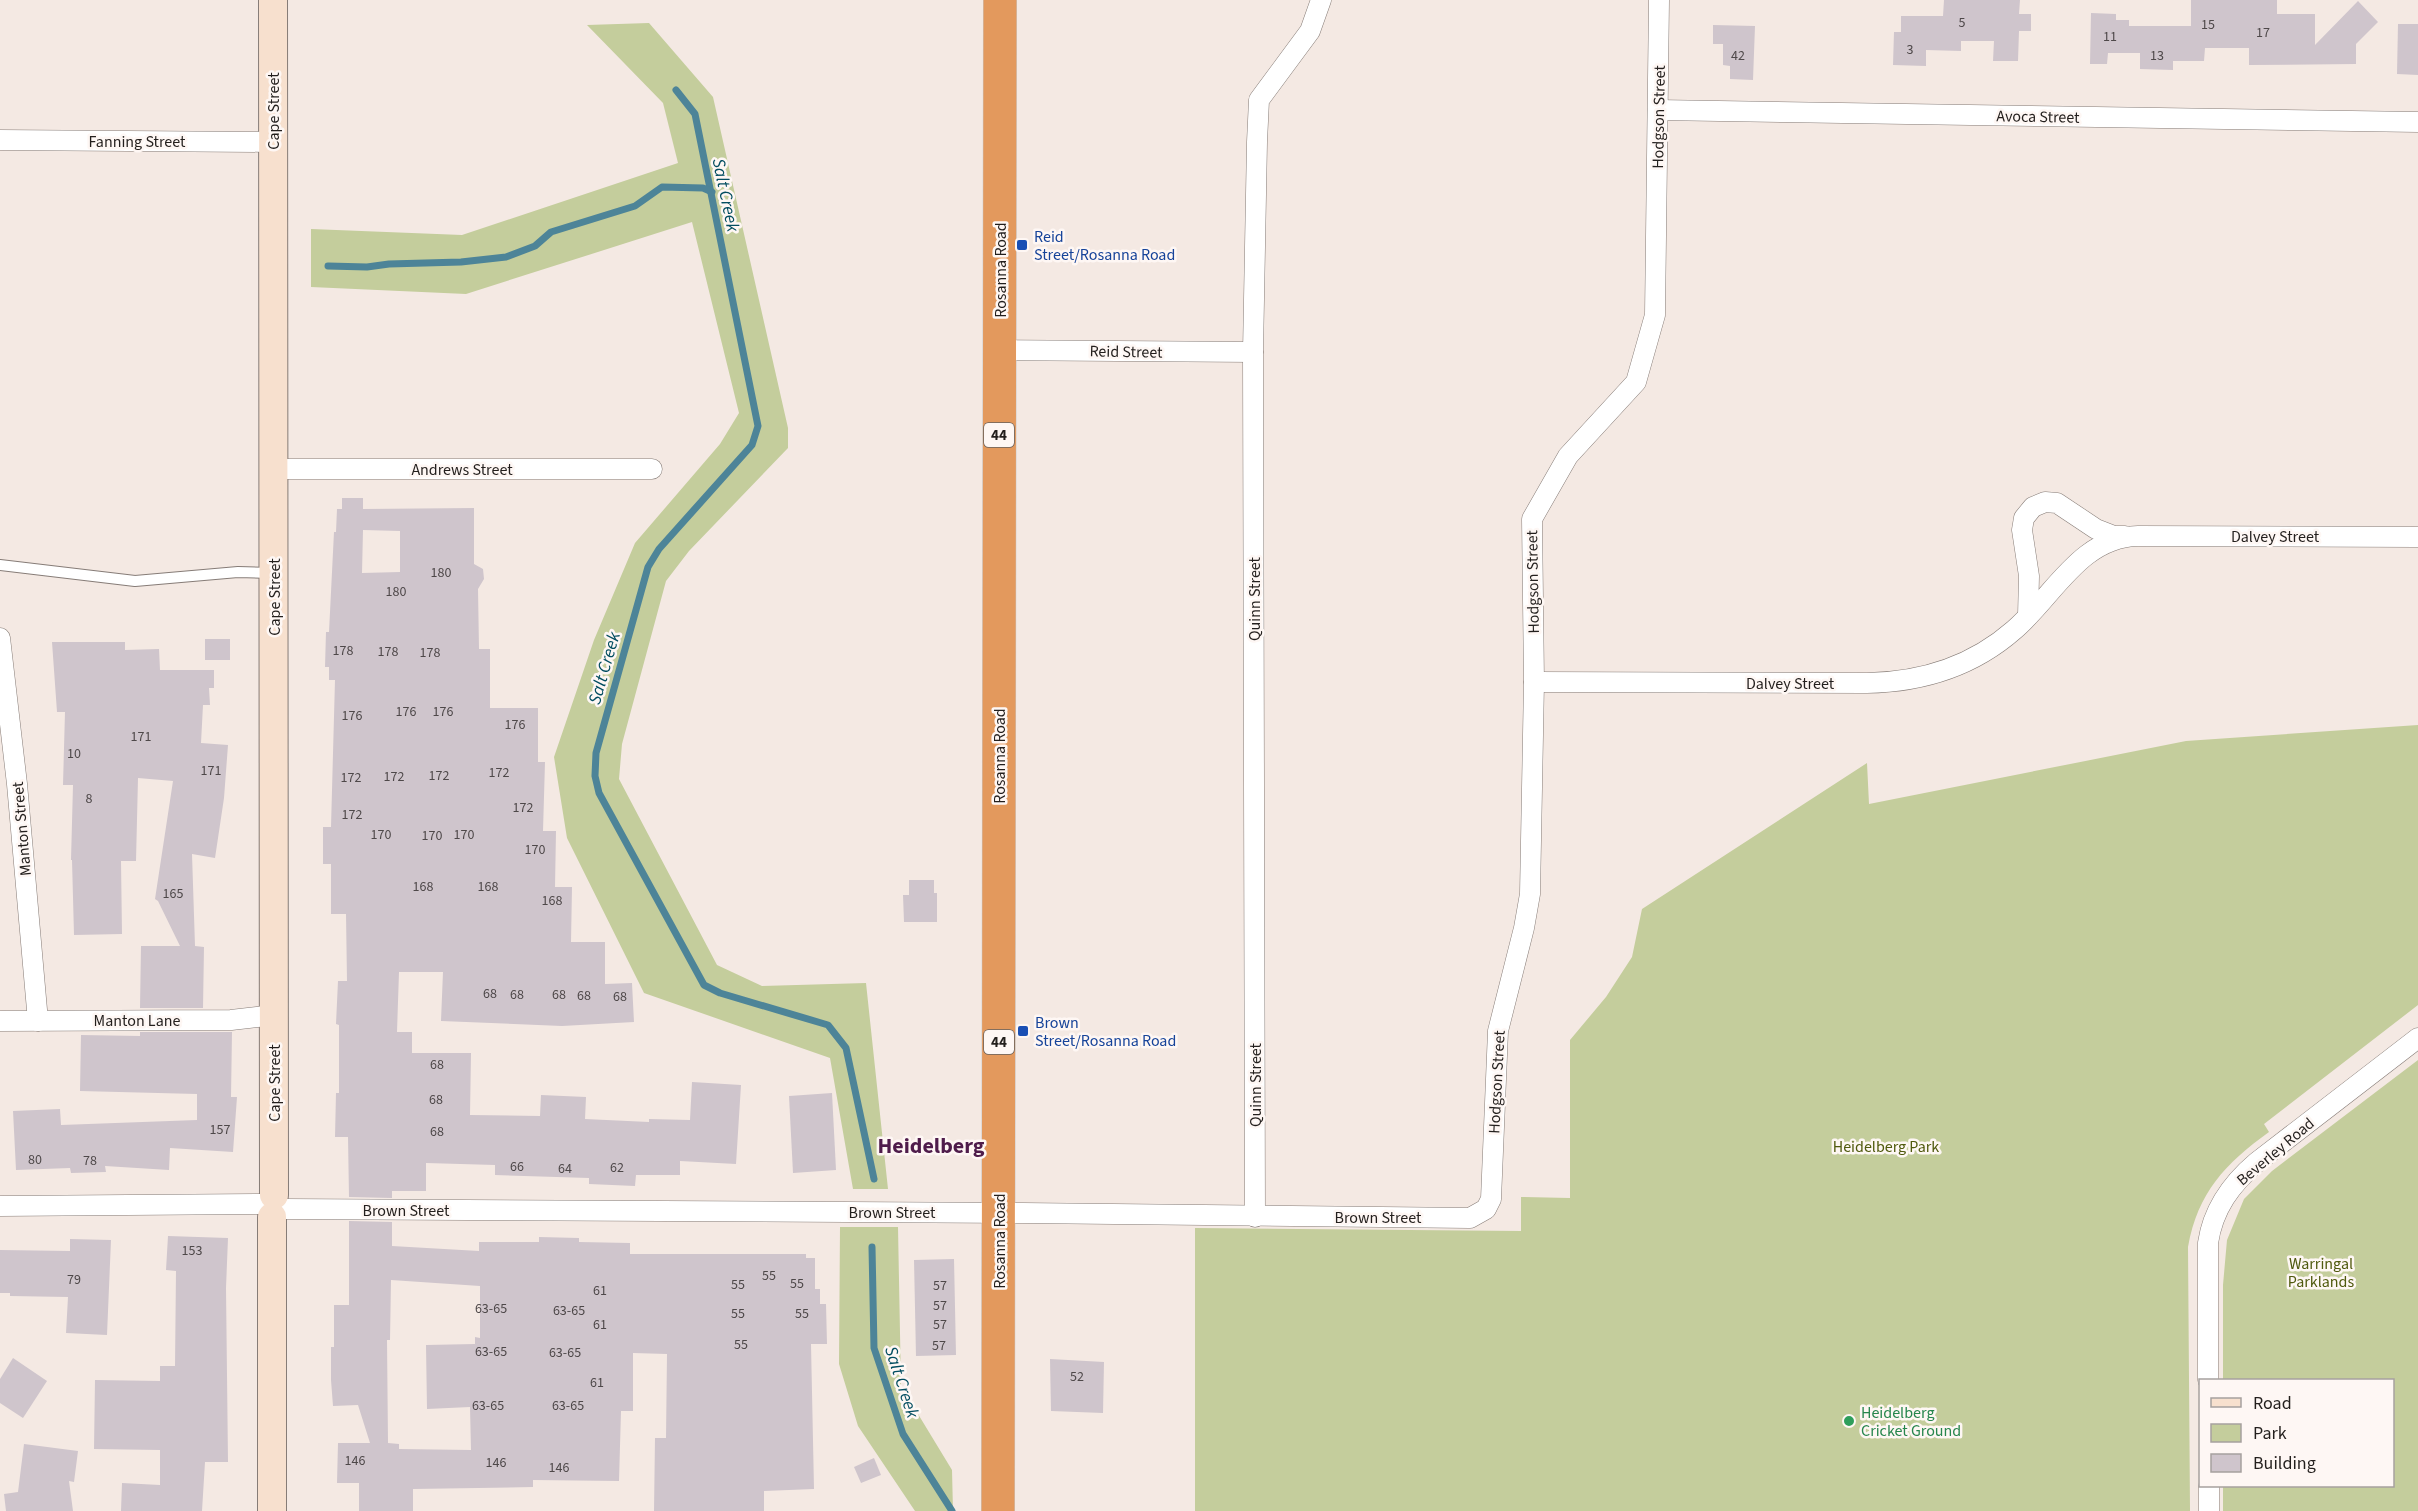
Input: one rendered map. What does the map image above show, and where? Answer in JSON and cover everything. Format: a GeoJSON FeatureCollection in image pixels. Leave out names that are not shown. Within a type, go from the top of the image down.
{"type":"FeatureCollection","features":[{"type":"Feature","properties":{"kind":"highway","name":"Rosanna Road"},"geometry":{"type":"LineString","coordinates":[[998,1511],[1000,0]]}},
{"type":"Feature","properties":{"kind":"street","name":"Cape Street"},"geometry":{"type":"LineString","coordinates":[[272,1511],[273,0]]}},
{"type":"Feature","properties":{"kind":"street","name":"Quinn Street"},"geometry":{"type":"LineString","coordinates":[[1255,1217],[1253,352],[1259,100],[1310,31],[1321,0]]}},
{"type":"Feature","properties":{"kind":"street","name":"Hodgson Street"},"geometry":{"type":"LineString","coordinates":[[1491,1199],[1497,1031],[1524,928],[1530,894],[1534,682],[1532,519],[1568,456],[1636,382],[1655,315],[1659,0]]}},
{"type":"Feature","properties":{"kind":"street","name":"Avoca Street"},"geometry":{"type":"LineString","coordinates":[[1658,110],[2418,122]]}},
{"type":"Feature","properties":{"kind":"street","name":"Fanning Street"},"geometry":{"type":"LineString","coordinates":[[0,140],[273,141]]}},
{"type":"Feature","properties":{"kind":"street","name":"Reid Street"},"geometry":{"type":"LineString","coordinates":[[999,350],[1253,352]]}},
{"type":"Feature","properties":{"kind":"street","name":"Andrews Street"},"geometry":{"type":"LineString","coordinates":[[273,469],[652,469]]}},
{"type":"Feature","properties":{"kind":"street","name":"Dalvey Street"},"geometry":{"type":"LineString","coordinates":[[2028,616],[2029,576],[2022,530],[2024,518],[2033,507],[2045,502],[2057,503],[2083,521],[2104,532],[2118,536],[2418,537]]}},
{"type":"Feature","properties":{"kind":"street","name":"Dalvey Street"},"geometry":{"type":"LineString","coordinates":[[1534,682],[1876,683],[1908,681],[1950,669],[1981,654],[2011,633],[2080,560],[2113,541],[2132,536]]}},
{"type":"Feature","properties":{"kind":"street","name":"Manton Street"},"geometry":{"type":"LineString","coordinates":[[0,638],[38,1021]]}},
{"type":"Feature","properties":{"kind":"street","name":"Manton Lane"},"geometry":{"type":"LineString","coordinates":[[0,1021],[231,1020],[274,1016]]}},
{"type":"Feature","properties":{"kind":"street","name":"Beverley Road"},"geometry":{"type":"LineString","coordinates":[[2208,1379],[2208,1243],[2210,1230],[2220,1204],[2237,1180],[2257,1162],[2418,1038]]}},
{"type":"Feature","properties":{"kind":"street","name":"Brown Street"},"geometry":{"type":"LineString","coordinates":[[0,1206],[273,1206],[1470,1218],[1486,1209],[1491,1199]]}},
{"type":"Feature","properties":{"kind":"street"},"geometry":{"type":"LineString","coordinates":[[2209,1487],[2209,1511]]}},
{"type":"Feature","properties":{"kind":"lane"},"geometry":{"type":"LineString","coordinates":[[0,565],[135,581],[238,572],[274,573]]}},
{"type":"Feature","properties":{"kind":"green space"},"geometry":{"type":"Polygon","coordinates":[[[649,23],[713,97],[788,428],[788,448],[689,551],[666,581],[622,744],[619,779],[717,965],[762,986],[866,983],[888,1189],[853,1189],[830,1058],[644,993],[567,838],[554,757],[594,640],[635,543],[720,444],[739,413],[692,222],[466,294],[311,287],[311,229],[462,235],[678,163],[663,103],[587,25],[649,23]]]}},
{"type":"Feature","properties":{"kind":"green space","name":"Heidelberg Park"},"geometry":{"type":"Polygon","coordinates":[[[2418,725],[2418,1005],[2264,1124],[2269,1132],[2227,1168],[2206,1195],[2199,1210],[2188,1247],[2190,1511],[1195,1511],[1195,1228],[1521,1231],[1521,1197],[1570,1198],[1570,1040],[1606,997],[1632,957],[1642,909],[1867,763],[1869,804],[2186,741],[2418,725]]]}},
{"type":"Feature","properties":{"kind":"green space","name":"Warringal Parklands"},"geometry":{"type":"Polygon","coordinates":[[[2418,1060],[2418,1511],[2223,1511],[2223,1487],[2394,1487],[2394,1379],[2223,1379],[2223,1285],[2227,1240],[2244,1199],[2272,1171],[2418,1060]]]}},
{"type":"Feature","properties":{"kind":"green space"},"geometry":{"type":"Polygon","coordinates":[[[840,1227],[898,1227],[901,1386],[952,1470],[953,1511],[915,1511],[858,1426],[839,1364],[840,1227]]]}},
{"type":"Feature","properties":{"kind":"building"},"geometry":{"type":"Polygon","coordinates":[[[1944,0],[2020,0],[2019,14],[2031,14],[2031,31],[2019,31],[2018,61],[1993,61],[1994,41],[1961,41],[1961,51],[1926,50],[1926,66],[1893,65],[1894,32],[1901,32],[1901,16],[1943,16],[1944,0]]]}},
{"type":"Feature","properties":{"kind":"building"},"geometry":{"type":"Polygon","coordinates":[[[2191,0],[2277,0],[2277,14],[2315,14],[2315,45],[2358,1],[2378,22],[2356,44],[2356,64],[2249,65],[2249,48],[2205,48],[2204,61],[2173,61],[2173,70],[2140,69],[2140,53],[2108,53],[2107,64],[2090,64],[2091,13],[2116,14],[2116,20],[2129,20],[2129,26],[2191,26],[2191,0]]]}},
{"type":"Feature","properties":{"kind":"building"},"geometry":{"type":"Polygon","coordinates":[[[2398,24],[2418,24],[2418,75],[2397,74],[2398,24]]]}},
{"type":"Feature","properties":{"kind":"building"},"geometry":{"type":"Polygon","coordinates":[[[1713,25],[1755,26],[1753,80],[1730,79],[1730,66],[1723,65],[1723,44],[1713,44],[1713,25]]]}},
{"type":"Feature","properties":{"kind":"building"},"geometry":{"type":"Polygon","coordinates":[[[342,498],[363,498],[363,509],[474,508],[474,564],[483,569],[484,579],[478,589],[479,649],[490,649],[490,708],[538,708],[538,762],[545,762],[543,831],[556,831],[555,887],[572,887],[571,942],[605,942],[605,984],[632,983],[634,1022],[562,1026],[441,1021],[443,972],[399,972],[397,1032],[412,1032],[412,1053],[471,1053],[470,1115],[540,1116],[541,1095],[586,1097],[585,1119],[649,1122],[649,1119],[690,1120],[692,1082],[741,1085],[736,1164],[680,1161],[680,1175],[636,1175],[635,1186],[589,1184],[589,1178],[495,1175],[495,1165],[426,1163],[426,1191],[392,1191],[392,1198],[349,1197],[348,1137],[335,1137],[336,1093],[339,1093],[339,1025],[336,1024],[338,981],[347,981],[346,914],[331,914],[331,864],[323,864],[323,827],[331,827],[335,680],[329,680],[329,667],[325,667],[326,632],[329,632],[334,532],[336,532],[337,509],[342,509],[342,498]],[[363,530],[362,573],[400,572],[400,531],[363,530]]]}},
{"type":"Feature","properties":{"kind":"building"},"geometry":{"type":"Polygon","coordinates":[[[205,639],[230,639],[230,660],[205,660],[205,639]]]}},
{"type":"Feature","properties":{"kind":"building"},"geometry":{"type":"Polygon","coordinates":[[[52,642],[125,642],[125,650],[159,649],[160,670],[214,670],[214,688],[209,688],[210,705],[203,705],[201,743],[228,745],[224,798],[215,858],[192,854],[195,946],[204,947],[203,1008],[140,1008],[141,946],[180,946],[155,899],[173,781],[138,778],[136,861],[121,861],[122,934],[74,935],[71,860],[73,785],[63,785],[65,712],[57,712],[52,642]]]}},
{"type":"Feature","properties":{"kind":"building"},"geometry":{"type":"Polygon","coordinates":[[[909,880],[934,880],[934,893],[937,893],[937,922],[904,922],[903,895],[909,895],[909,880]]]}},
{"type":"Feature","properties":{"kind":"building"},"geometry":{"type":"Polygon","coordinates":[[[140,1032],[232,1032],[231,1097],[237,1097],[233,1152],[170,1148],[169,1170],[105,1166],[106,1172],[71,1173],[70,1168],[16,1170],[13,1111],[60,1109],[61,1125],[197,1120],[197,1094],[80,1091],[81,1035],[140,1036],[140,1032]]]}},
{"type":"Feature","properties":{"kind":"building"},"geometry":{"type":"Polygon","coordinates":[[[832,1093],[836,1170],[793,1173],[789,1096],[832,1093]]]}},
{"type":"Feature","properties":{"kind":"building"},"geometry":{"type":"Polygon","coordinates":[[[349,1221],[392,1222],[392,1246],[479,1251],[479,1242],[539,1242],[539,1237],[579,1238],[579,1242],[630,1243],[630,1254],[806,1254],[806,1258],[815,1258],[815,1289],[820,1289],[820,1304],[826,1304],[827,1344],[811,1344],[814,1489],[764,1491],[764,1511],[654,1511],[655,1438],[666,1438],[667,1354],[633,1353],[633,1411],[621,1411],[619,1481],[533,1480],[533,1487],[413,1489],[413,1511],[359,1511],[359,1483],[337,1483],[338,1443],[370,1443],[358,1405],[333,1406],[331,1380],[334,1305],[349,1305],[349,1221]],[[391,1280],[390,1340],[387,1340],[388,1443],[399,1444],[399,1449],[471,1450],[470,1407],[427,1409],[426,1345],[475,1344],[475,1337],[480,1338],[480,1286],[391,1280]]]}},
{"type":"Feature","properties":{"kind":"building"},"geometry":{"type":"Polygon","coordinates":[[[168,1236],[228,1238],[226,1288],[228,1462],[205,1462],[202,1511],[121,1511],[122,1483],[160,1485],[160,1450],[94,1449],[95,1380],[160,1381],[160,1366],[175,1366],[176,1271],[166,1270],[168,1236]]]}},
{"type":"Feature","properties":{"kind":"building"},"geometry":{"type":"Polygon","coordinates":[[[70,1239],[111,1240],[107,1335],[66,1333],[68,1297],[10,1296],[10,1293],[0,1293],[0,1250],[70,1251],[70,1239]]]}},
{"type":"Feature","properties":{"kind":"building"},"geometry":{"type":"Polygon","coordinates":[[[954,1259],[956,1355],[916,1356],[914,1260],[954,1259]]]}},
{"type":"Feature","properties":{"kind":"building"},"geometry":{"type":"Polygon","coordinates":[[[13,1358],[47,1381],[23,1418],[0,1403],[0,1379],[13,1358]]]}},
{"type":"Feature","properties":{"kind":"building"},"geometry":{"type":"Polygon","coordinates":[[[1050,1359],[1104,1362],[1103,1413],[1051,1411],[1050,1359]]]}},
{"type":"Feature","properties":{"kind":"building"},"geometry":{"type":"Polygon","coordinates":[[[24,1444],[78,1451],[74,1482],[69,1481],[73,1511],[6,1511],[4,1494],[18,1492],[24,1444]]]}},
{"type":"Feature","properties":{"kind":"building"},"geometry":{"type":"Polygon","coordinates":[[[874,1458],[881,1475],[861,1483],[854,1467],[874,1458]]]}},
{"type":"Feature","properties":{"kind":"waterway","name":"Salt Creek"},"geometry":{"type":"LineString","coordinates":[[676,90],[695,114],[758,426],[752,445],[659,549],[648,567],[596,753],[595,776],[599,793],[704,985],[720,993],[828,1025],[846,1048],[874,1179]]}},
{"type":"Feature","properties":{"kind":"waterway"},"geometry":{"type":"LineString","coordinates":[[328,266],[367,267],[506,257],[535,246],[551,232],[635,206],[662,187],[703,188],[712,192]]}},
{"type":"Feature","properties":{"kind":"waterway","name":"Salt Creek"},"geometry":{"type":"LineString","coordinates":[[872,1247],[874,1348],[903,1434],[952,1511]]}},
{"type":"Feature","properties":{"kind":"place","name":"Reid Street/Rosanna Road"},"geometry":{"type":"Point","coordinates":[1022,245]}},
{"type":"Feature","properties":{"kind":"place","name":"Brown Street/Rosanna Road"},"geometry":{"type":"Point","coordinates":[1023,1031]}},
{"type":"Feature","properties":{"kind":"place","name":"Heidelberg Cricket Ground"},"geometry":{"type":"Point","coordinates":[1849,1421]}},
{"type":"Feature","properties":{"kind":"district","name":"Heidelberg"},"geometry":{"type":"Point","coordinates":[931,1145]}}]}
